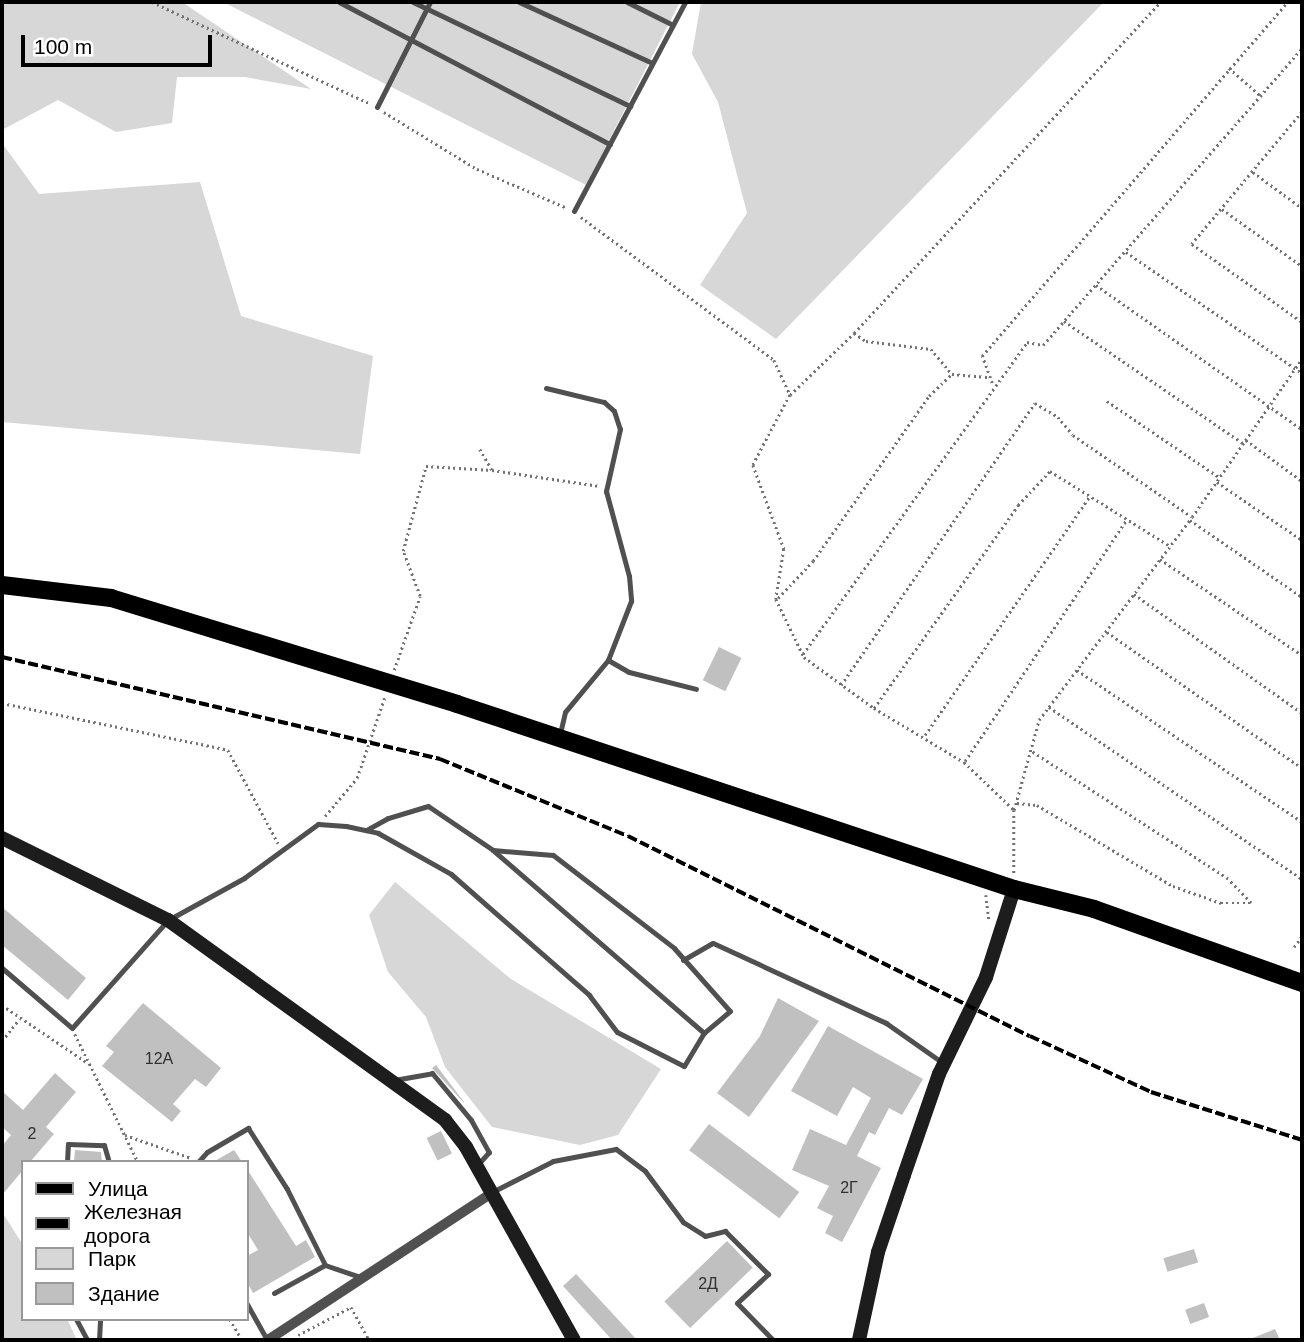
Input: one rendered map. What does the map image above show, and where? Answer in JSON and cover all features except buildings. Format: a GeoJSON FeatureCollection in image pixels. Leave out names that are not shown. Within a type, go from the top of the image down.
{"type":"FeatureCollection","features":[{"type":"Feature","properties":{"kind":"main road"},"geometry":{"type":"LineString","coordinates":[[2,584],[111,598],[559,736],[1014,889],[1094,909],[1302,984]]}},
{"type":"Feature","properties":{"kind":"street"},"geometry":{"type":"LineString","coordinates":[[2,838],[168,920],[445,1120],[477,1166],[574,1340]]}},
{"type":"Feature","properties":{"kind":"street"},"geometry":{"type":"LineString","coordinates":[[859,1340],[878,1252],[944,1064],[986,977],[1014,889]]}},
{"type":"Feature","properties":{"kind":"street"},"geometry":{"type":"LineString","coordinates":[[268,1340],[492,1192]]}},
{"type":"Feature","properties":{"kind":"lane"},"geometry":{"type":"LineString","coordinates":[[339,2],[610,144]]}},
{"type":"Feature","properties":{"kind":"lane"},"geometry":{"type":"LineString","coordinates":[[413,2],[630,106]]}},
{"type":"Feature","properties":{"kind":"lane"},"geometry":{"type":"LineString","coordinates":[[377,107],[429,2]]}},
{"type":"Feature","properties":{"kind":"lane"},"geometry":{"type":"LineString","coordinates":[[519,2],[652,64]]}},
{"type":"Feature","properties":{"kind":"lane"},"geometry":{"type":"LineString","coordinates":[[626,2],[673,25]]}},
{"type":"Feature","properties":{"kind":"lane"},"geometry":{"type":"LineString","coordinates":[[574,211],[685,2]]}},
{"type":"Feature","properties":{"kind":"lane"},"geometry":{"type":"LineString","coordinates":[[547,388],[604,402],[614,411],[620,429],[606,488],[631,601],[608,660],[565,712],[559,736]]}},
{"type":"Feature","properties":{"kind":"lane"},"geometry":{"type":"LineString","coordinates":[[608,660],[629,672],[696,689]]}},
{"type":"Feature","properties":{"kind":"lane"},"geometry":{"type":"LineString","coordinates":[[366,831],[388,818],[428,806],[493,850],[704,1033]]}},
{"type":"Feature","properties":{"kind":"lane"},"geometry":{"type":"LineString","coordinates":[[2,968],[72,1028],[168,920],[244,878],[318,824],[366,831],[451,874],[589,995],[617,1032],[684,1066],[704,1033],[730,1011],[674,948],[553,855],[493,850]]}},
{"type":"Feature","properties":{"kind":"lane"},"geometry":{"type":"LineString","coordinates":[[683,960],[713,943],[886,1023],[944,1064]]}},
{"type":"Feature","properties":{"kind":"lane"},"geometry":{"type":"LineString","coordinates":[[393,1080],[432,1073],[471,1120],[489,1152],[477,1166]]}},
{"type":"Feature","properties":{"kind":"lane"},"geometry":{"type":"LineString","coordinates":[[200,1160],[248,1128],[288,1189],[325,1265],[363,1278]]}},
{"type":"Feature","properties":{"kind":"lane"},"geometry":{"type":"LineString","coordinates":[[67,1160],[68,1144],[104,1145],[108,1160]]}},
{"type":"Feature","properties":{"kind":"lane"},"geometry":{"type":"LineString","coordinates":[[492,1192],[553,1161],[616,1149],[645,1171],[683,1222],[705,1236],[725,1231],[768,1274],[737,1303],[773,1340]]}},
{"type":"Feature","properties":{"kind":"lane"},"geometry":{"type":"LineString","coordinates":[[274,1293],[325,1265]]}},
{"type":"Feature","properties":{"kind":"lane"},"geometry":{"type":"LineString","coordinates":[[248,1306],[268,1340]]}},
{"type":"Feature","properties":{"kind":"lane"},"geometry":{"type":"LineString","coordinates":[[77,1321],[88,1340]]}},
{"type":"Feature","properties":{"kind":"lane"},"geometry":{"type":"LineString","coordinates":[[99,1340],[100,1321]]}},
{"type":"Feature","properties":{"kind":"path"},"geometry":{"type":"LineString","coordinates":[[152,2],[377,107],[477,169],[574,211],[774,360],[790,395]]}},
{"type":"Feature","properties":{"kind":"path"},"geometry":{"type":"LineString","coordinates":[[1014,810],[964,762],[925,736],[874,708],[803,654],[776,600],[784,549],[753,465],[790,395],[854,333],[1161,2]]}},
{"type":"Feature","properties":{"kind":"path"},"geometry":{"type":"LineString","coordinates":[[993,384],[982,356],[1288,2]]}},
{"type":"Feature","properties":{"kind":"path"},"geometry":{"type":"LineString","coordinates":[[803,654],[993,384],[1027,342],[1043,345],[1302,48]]}},
{"type":"Feature","properties":{"kind":"path"},"geometry":{"type":"LineString","coordinates":[[1229,68],[1261,96]]}},
{"type":"Feature","properties":{"kind":"path"},"geometry":{"type":"LineString","coordinates":[[1302,112],[1192,244],[1302,322]]}},
{"type":"Feature","properties":{"kind":"path"},"geometry":{"type":"LineString","coordinates":[[1253,172],[1302,208]]}},
{"type":"Feature","properties":{"kind":"path"},"geometry":{"type":"LineString","coordinates":[[1222,209],[1302,266]]}},
{"type":"Feature","properties":{"kind":"path"},"geometry":{"type":"LineString","coordinates":[[1126,252],[1302,373]]}},
{"type":"Feature","properties":{"kind":"path"},"geometry":{"type":"LineString","coordinates":[[1096,285],[1302,429]]}},
{"type":"Feature","properties":{"kind":"path"},"geometry":{"type":"LineString","coordinates":[[1064,321],[1302,481]]}},
{"type":"Feature","properties":{"kind":"path"},"geometry":{"type":"LineString","coordinates":[[854,333],[866,341],[931,349],[952,374],[990,377]]}},
{"type":"Feature","properties":{"kind":"path"},"geometry":{"type":"LineString","coordinates":[[1014,889],[1014,810],[1039,720],[1191,518],[1302,359]]}},
{"type":"Feature","properties":{"kind":"path"},"geometry":{"type":"LineString","coordinates":[[776,600],[813,561],[929,396],[952,374]]}},
{"type":"Feature","properties":{"kind":"path"},"geometry":{"type":"LineString","coordinates":[[1107,401],[1219,477]]}},
{"type":"Feature","properties":{"kind":"path"},"geometry":{"type":"LineString","coordinates":[[841,685],[1035,403],[1058,417],[1073,435],[1302,597]]}},
{"type":"Feature","properties":{"kind":"path"},"geometry":{"type":"LineString","coordinates":[[480,449],[492,470]]}},
{"type":"Feature","properties":{"kind":"path"},"geometry":{"type":"LineString","coordinates":[[318,824],[357,778],[420,596],[403,551],[426,466],[492,470],[606,488]]}},
{"type":"Feature","properties":{"kind":"path"},"geometry":{"type":"LineString","coordinates":[[874,708],[1018,505],[1050,471],[1170,546]]}},
{"type":"Feature","properties":{"kind":"path"},"geometry":{"type":"LineString","coordinates":[[1216,482],[1302,540]]}},
{"type":"Feature","properties":{"kind":"path"},"geometry":{"type":"LineString","coordinates":[[925,736],[1090,496]]}},
{"type":"Feature","properties":{"kind":"path"},"geometry":{"type":"LineString","coordinates":[[964,762],[1127,519]]}},
{"type":"Feature","properties":{"kind":"path"},"geometry":{"type":"LineString","coordinates":[[1160,559],[1302,655]]}},
{"type":"Feature","properties":{"kind":"path"},"geometry":{"type":"LineString","coordinates":[[1134,594],[1302,713]]}},
{"type":"Feature","properties":{"kind":"path"},"geometry":{"type":"LineString","coordinates":[[1106,631],[1302,768]]}},
{"type":"Feature","properties":{"kind":"path"},"geometry":{"type":"LineString","coordinates":[[1077,670],[1302,821]]}},
{"type":"Feature","properties":{"kind":"path"},"geometry":{"type":"LineString","coordinates":[[2,703],[228,750],[281,849]]}},
{"type":"Feature","properties":{"kind":"path"},"geometry":{"type":"LineString","coordinates":[[1049,707],[1302,878]]}},
{"type":"Feature","properties":{"kind":"path"},"geometry":{"type":"LineString","coordinates":[[1017,803],[1037,805],[1173,886],[1221,903],[1251,903],[1228,879],[1031,751]]}},
{"type":"Feature","properties":{"kind":"path"},"geometry":{"type":"LineString","coordinates":[[991,881],[985,898],[991,931]]}},
{"type":"Feature","properties":{"kind":"path"},"geometry":{"type":"LineString","coordinates":[[1294,947],[1302,936]]}},
{"type":"Feature","properties":{"kind":"path"},"geometry":{"type":"LineString","coordinates":[[2,1005],[91,1066]]}},
{"type":"Feature","properties":{"kind":"path"},"geometry":{"type":"LineString","coordinates":[[2,1041],[20,1018]]}},
{"type":"Feature","properties":{"kind":"path"},"geometry":{"type":"LineString","coordinates":[[72,1028],[137,1160]]}},
{"type":"Feature","properties":{"kind":"path"},"geometry":{"type":"LineString","coordinates":[[124,1134],[195,1160]]}},
{"type":"Feature","properties":{"kind":"path"},"geometry":{"type":"LineString","coordinates":[[289,1340],[351,1307],[369,1340]]}},
{"type":"Feature","properties":{"kind":"path"},"geometry":{"type":"LineString","coordinates":[[231,1321],[242,1340]]}},
{"type":"Feature","properties":{"kind":"green space"},"geometry":{"type":"Polygon","coordinates":[[[2,2],[182,2],[311,89],[245,77],[177,77],[172,123],[116,132],[58,100],[2,130],[2,2]]]}},
{"type":"Feature","properties":{"kind":"green space"},"geometry":{"type":"Polygon","coordinates":[[[223,2],[680,2],[586,185],[223,2]]]}},
{"type":"Feature","properties":{"kind":"green space"},"geometry":{"type":"Polygon","coordinates":[[[701,2],[1104,2],[776,339],[700,285],[747,213],[718,102],[692,54],[701,2]]]}},
{"type":"Feature","properties":{"kind":"green space"},"geometry":{"type":"Polygon","coordinates":[[[2,143],[39,194],[200,182],[241,316],[373,356],[360,454],[2,422],[2,143]]]}},
{"type":"Feature","properties":{"kind":"green space"},"geometry":{"type":"Polygon","coordinates":[[[395,882],[511,979],[661,1069],[618,1135],[580,1145],[492,1127],[445,1067],[426,1017],[388,972],[369,915],[395,882]]]}},
{"type":"Feature","properties":{"kind":"green space"},"geometry":{"type":"Polygon","coordinates":[[[4,1215],[21,1242],[21,1321],[68,1321],[77,1340],[2,1340],[4,1215]]]}},
{"type":"Feature","properties":{"kind":"railway"},"geometry":{"type":"LineString","coordinates":[[2,657],[440,759],[628,836],[1030,1036],[1151,1092],[1302,1140]]}}]}
